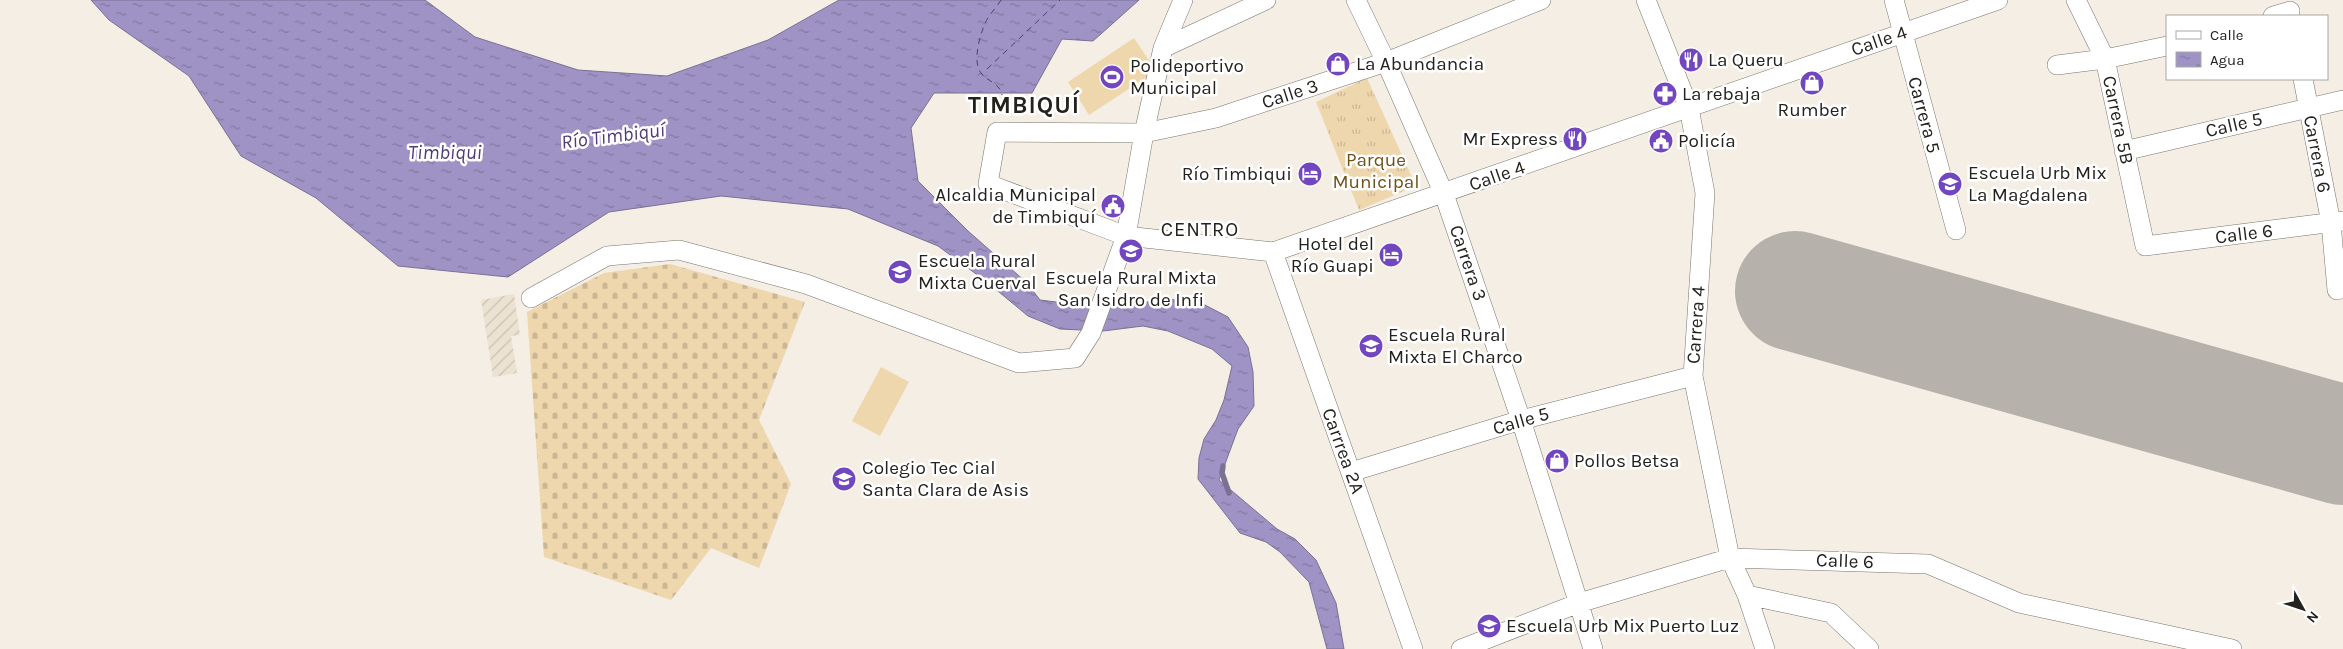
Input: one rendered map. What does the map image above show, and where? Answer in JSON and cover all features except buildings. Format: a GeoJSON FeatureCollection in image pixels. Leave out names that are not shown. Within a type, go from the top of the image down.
{"type":"FeatureCollection","features":[{"type":"Feature","properties":{"kind":"street"},"geometry":{"type":"LineString","coordinates":[[531,298],[606,256],[679,250],[806,284],[1018,363],[1075,358],[1091,333],[1126,236],[1144,133],[1163,48],[1183,0]]}},
{"type":"Feature","properties":{"kind":"street"},"geometry":{"type":"LineString","coordinates":[[1163,48],[1266,0]]}},
{"type":"Feature","properties":{"kind":"street","name":"Carrera 3"},"geometry":{"type":"LineString","coordinates":[[1356,0],[1386,62],[1444,194],[1521,420],[1593,649]]}},
{"type":"Feature","properties":{"kind":"street","name":"Calle 3"},"geometry":{"type":"LineString","coordinates":[[988,184],[997,132],[1144,133],[1216,118],[1386,62],[1541,0]]}},
{"type":"Feature","properties":{"kind":"street","name":"Carrera 4"},"geometry":{"type":"LineString","coordinates":[[1646,0],[1689,108],[1705,193],[1693,376],[1730,558],[1747,595],[1765,649]]}},
{"type":"Feature","properties":{"kind":"street","name":"Carrera 5"},"geometry":{"type":"LineString","coordinates":[[1894,0],[1956,230]]}},
{"type":"Feature","properties":{"kind":"street","name":"Calle 4"},"geometry":{"type":"LineString","coordinates":[[988,184],[1126,236],[1272,252],[1444,194],[1998,0]]}},
{"type":"Feature","properties":{"kind":"street","name":"Carrera 5B"},"geometry":{"type":"LineString","coordinates":[[2076,0],[2105,60],[2145,246]]}},
{"type":"Feature","properties":{"kind":"street"},"geometry":{"type":"LineString","coordinates":[[2058,65],[2105,60],[2166,46]]}},
{"type":"Feature","properties":{"kind":"street","name":"Carrera 6"},"geometry":{"type":"LineString","coordinates":[[2303,80],[2308,108],[2337,222],[2337,290]]}},
{"type":"Feature","properties":{"kind":"street","name":"Calle 5"},"geometry":{"type":"LineString","coordinates":[[2124,151],[2343,100]]}},
{"type":"Feature","properties":{"kind":"street","name":"Calle 6"},"geometry":{"type":"LineString","coordinates":[[2145,246],[2337,222]]}},
{"type":"Feature","properties":{"kind":"street","name":"Carrrea 2A"},"geometry":{"type":"LineString","coordinates":[[1272,252],[1413,649]]}},
{"type":"Feature","properties":{"kind":"street","name":"Calle 5"},"geometry":{"type":"LineString","coordinates":[[1351,472],[1521,420],[1693,376]]}},
{"type":"Feature","properties":{"kind":"street","name":"Calle 6"},"geometry":{"type":"LineString","coordinates":[[1461,649],[1579,603],[1730,558],[1928,564],[2019,603],[2232,649]]}},
{"type":"Feature","properties":{"kind":"street"},"geometry":{"type":"LineString","coordinates":[[1747,595],[1831,613],[1869,649]]}},
{"type":"Feature","properties":{"kind":"shaded area"},"geometry":{"type":"Polygon","coordinates":[[[514,294],[520,335],[511,336],[517,373],[493,377],[481,300],[514,294]]]}},
{"type":"Feature","properties":{"kind":"green space","name":"Polideportivo Municipal"},"geometry":{"type":"Polygon","coordinates":[[[1134,38],[1156,71],[1089,115],[1068,82],[1134,38]]]}},
{"type":"Feature","properties":{"kind":"green space","name":"Parque Municipal"},"geometry":{"type":"Polygon","coordinates":[[[1367,78],[1416,186],[1359,210],[1316,102],[1367,78]]]}},
{"type":"Feature","properties":{"kind":"green space"},"geometry":{"type":"Polygon","coordinates":[[[670,264],[805,302],[759,420],[791,484],[759,568],[711,548],[671,600],[544,557],[527,312],[604,273],[670,264]]]}},
{"type":"Feature","properties":{"kind":"green space"},"geometry":{"type":"Polygon","coordinates":[[[881,367],[909,382],[880,436],[852,421],[881,367]]]}},
{"type":"Feature","properties":{"kind":"water","name":"Timbiqui"},"geometry":{"type":"Polygon","coordinates":[[[91,0],[425,0],[475,37],[578,70],[667,76],[768,40],[839,0],[1139,0],[1093,41],[1062,39],[1032,93],[934,93],[911,128],[918,181],[968,231],[1027,283],[1040,300],[1064,303],[1136,299],[1148,302],[1168,299],[1203,304],[1228,317],[1248,347],[1253,372],[1254,406],[1238,429],[1219,480],[1277,529],[1295,539],[1316,560],[1336,603],[1344,649],[1327,649],[1309,582],[1280,552],[1266,542],[1240,533],[1198,479],[1199,458],[1204,439],[1216,420],[1224,400],[1232,366],[1212,349],[1168,331],[1143,326],[1103,331],[1060,329],[1028,316],[987,282],[938,246],[848,209],[721,196],[609,212],[508,277],[398,266],[316,198],[241,156],[189,76],[109,20],[91,0]]]}},
{"type":"Feature","properties":{"kind":"waterway"},"geometry":{"type":"LineString","coordinates":[[1223,466],[1222,473],[1229,493]]}},
{"type":"Feature","properties":{"kind":"ferry route"},"geometry":{"type":"LineString","coordinates":[[1001,0],[985,23],[979,41],[977,62],[981,73],[999,88],[1002,95]]}},
{"type":"Feature","properties":{"kind":"ferry route"},"geometry":{"type":"LineString","coordinates":[[987,69],[1060,0]]}},
{"type":"Feature","properties":{"kind":"runway"},"geometry":{"type":"LineString","coordinates":[[1795,291],[2343,445]]}},
{"type":"Feature","properties":{"kind":"place","name":"La Queru"},"geometry":{"type":"Point","coordinates":[1691,60]}},
{"type":"Feature","properties":{"kind":"place","name":"La Abundancia"},"geometry":{"type":"Point","coordinates":[1338,64]}},
{"type":"Feature","properties":{"kind":"place","name":"Polideportivo Municipal"},"geometry":{"type":"Point","coordinates":[1112,77]}},
{"type":"Feature","properties":{"kind":"place","name":"Rumber"},"geometry":{"type":"Point","coordinates":[1812,83]}},
{"type":"Feature","properties":{"kind":"place","name":"La rebaja"},"geometry":{"type":"Point","coordinates":[1665,94]}},
{"type":"Feature","properties":{"kind":"place","name":"Mr Express"},"geometry":{"type":"Point","coordinates":[1575,139]}},
{"type":"Feature","properties":{"kind":"place","name":"Policía"},"geometry":{"type":"Point","coordinates":[1661,141]}},
{"type":"Feature","properties":{"kind":"place","name":"Río Timbiqui"},"geometry":{"type":"Point","coordinates":[1310,174]}},
{"type":"Feature","properties":{"kind":"place","name":"Escuela Urb Mix La Magdalena"},"geometry":{"type":"Point","coordinates":[1950,184]}},
{"type":"Feature","properties":{"kind":"place","name":"Alcaldia Municipal de Timbiquí"},"geometry":{"type":"Point","coordinates":[1113,206]}},
{"type":"Feature","properties":{"kind":"place","name":"Escuela Rural Mixta San Isidro de Infi"},"geometry":{"type":"Point","coordinates":[1131,251]}},
{"type":"Feature","properties":{"kind":"place","name":"Hotel del Río Guapi"},"geometry":{"type":"Point","coordinates":[1391,255]}},
{"type":"Feature","properties":{"kind":"place","name":"Escuela Rural Mixta Cuerval"},"geometry":{"type":"Point","coordinates":[900,272]}},
{"type":"Feature","properties":{"kind":"place","name":"Escuela Rural Mixta El Charco"},"geometry":{"type":"Point","coordinates":[1371,346]}},
{"type":"Feature","properties":{"kind":"place","name":"Pollos Betsa"},"geometry":{"type":"Point","coordinates":[1557,461]}},
{"type":"Feature","properties":{"kind":"place","name":"Colegio Tec Cial Santa Clara de Asis"},"geometry":{"type":"Point","coordinates":[844,479]}},
{"type":"Feature","properties":{"kind":"place","name":"Escuela Urb Mix Puerto Luz"},"geometry":{"type":"Point","coordinates":[1489,626]}},
{"type":"Feature","properties":{"kind":"district","name":"TIMBIQUÍ"},"geometry":{"type":"Point","coordinates":[1024,105]}},
{"type":"Feature","properties":{"kind":"district","name":"CENTRO"},"geometry":{"type":"Point","coordinates":[1200,229]}},
{"type":"Feature","properties":{"kind":"water label","name":"Río Timbiquí"},"geometry":{"type":"Point","coordinates":[613,136]}}]}
